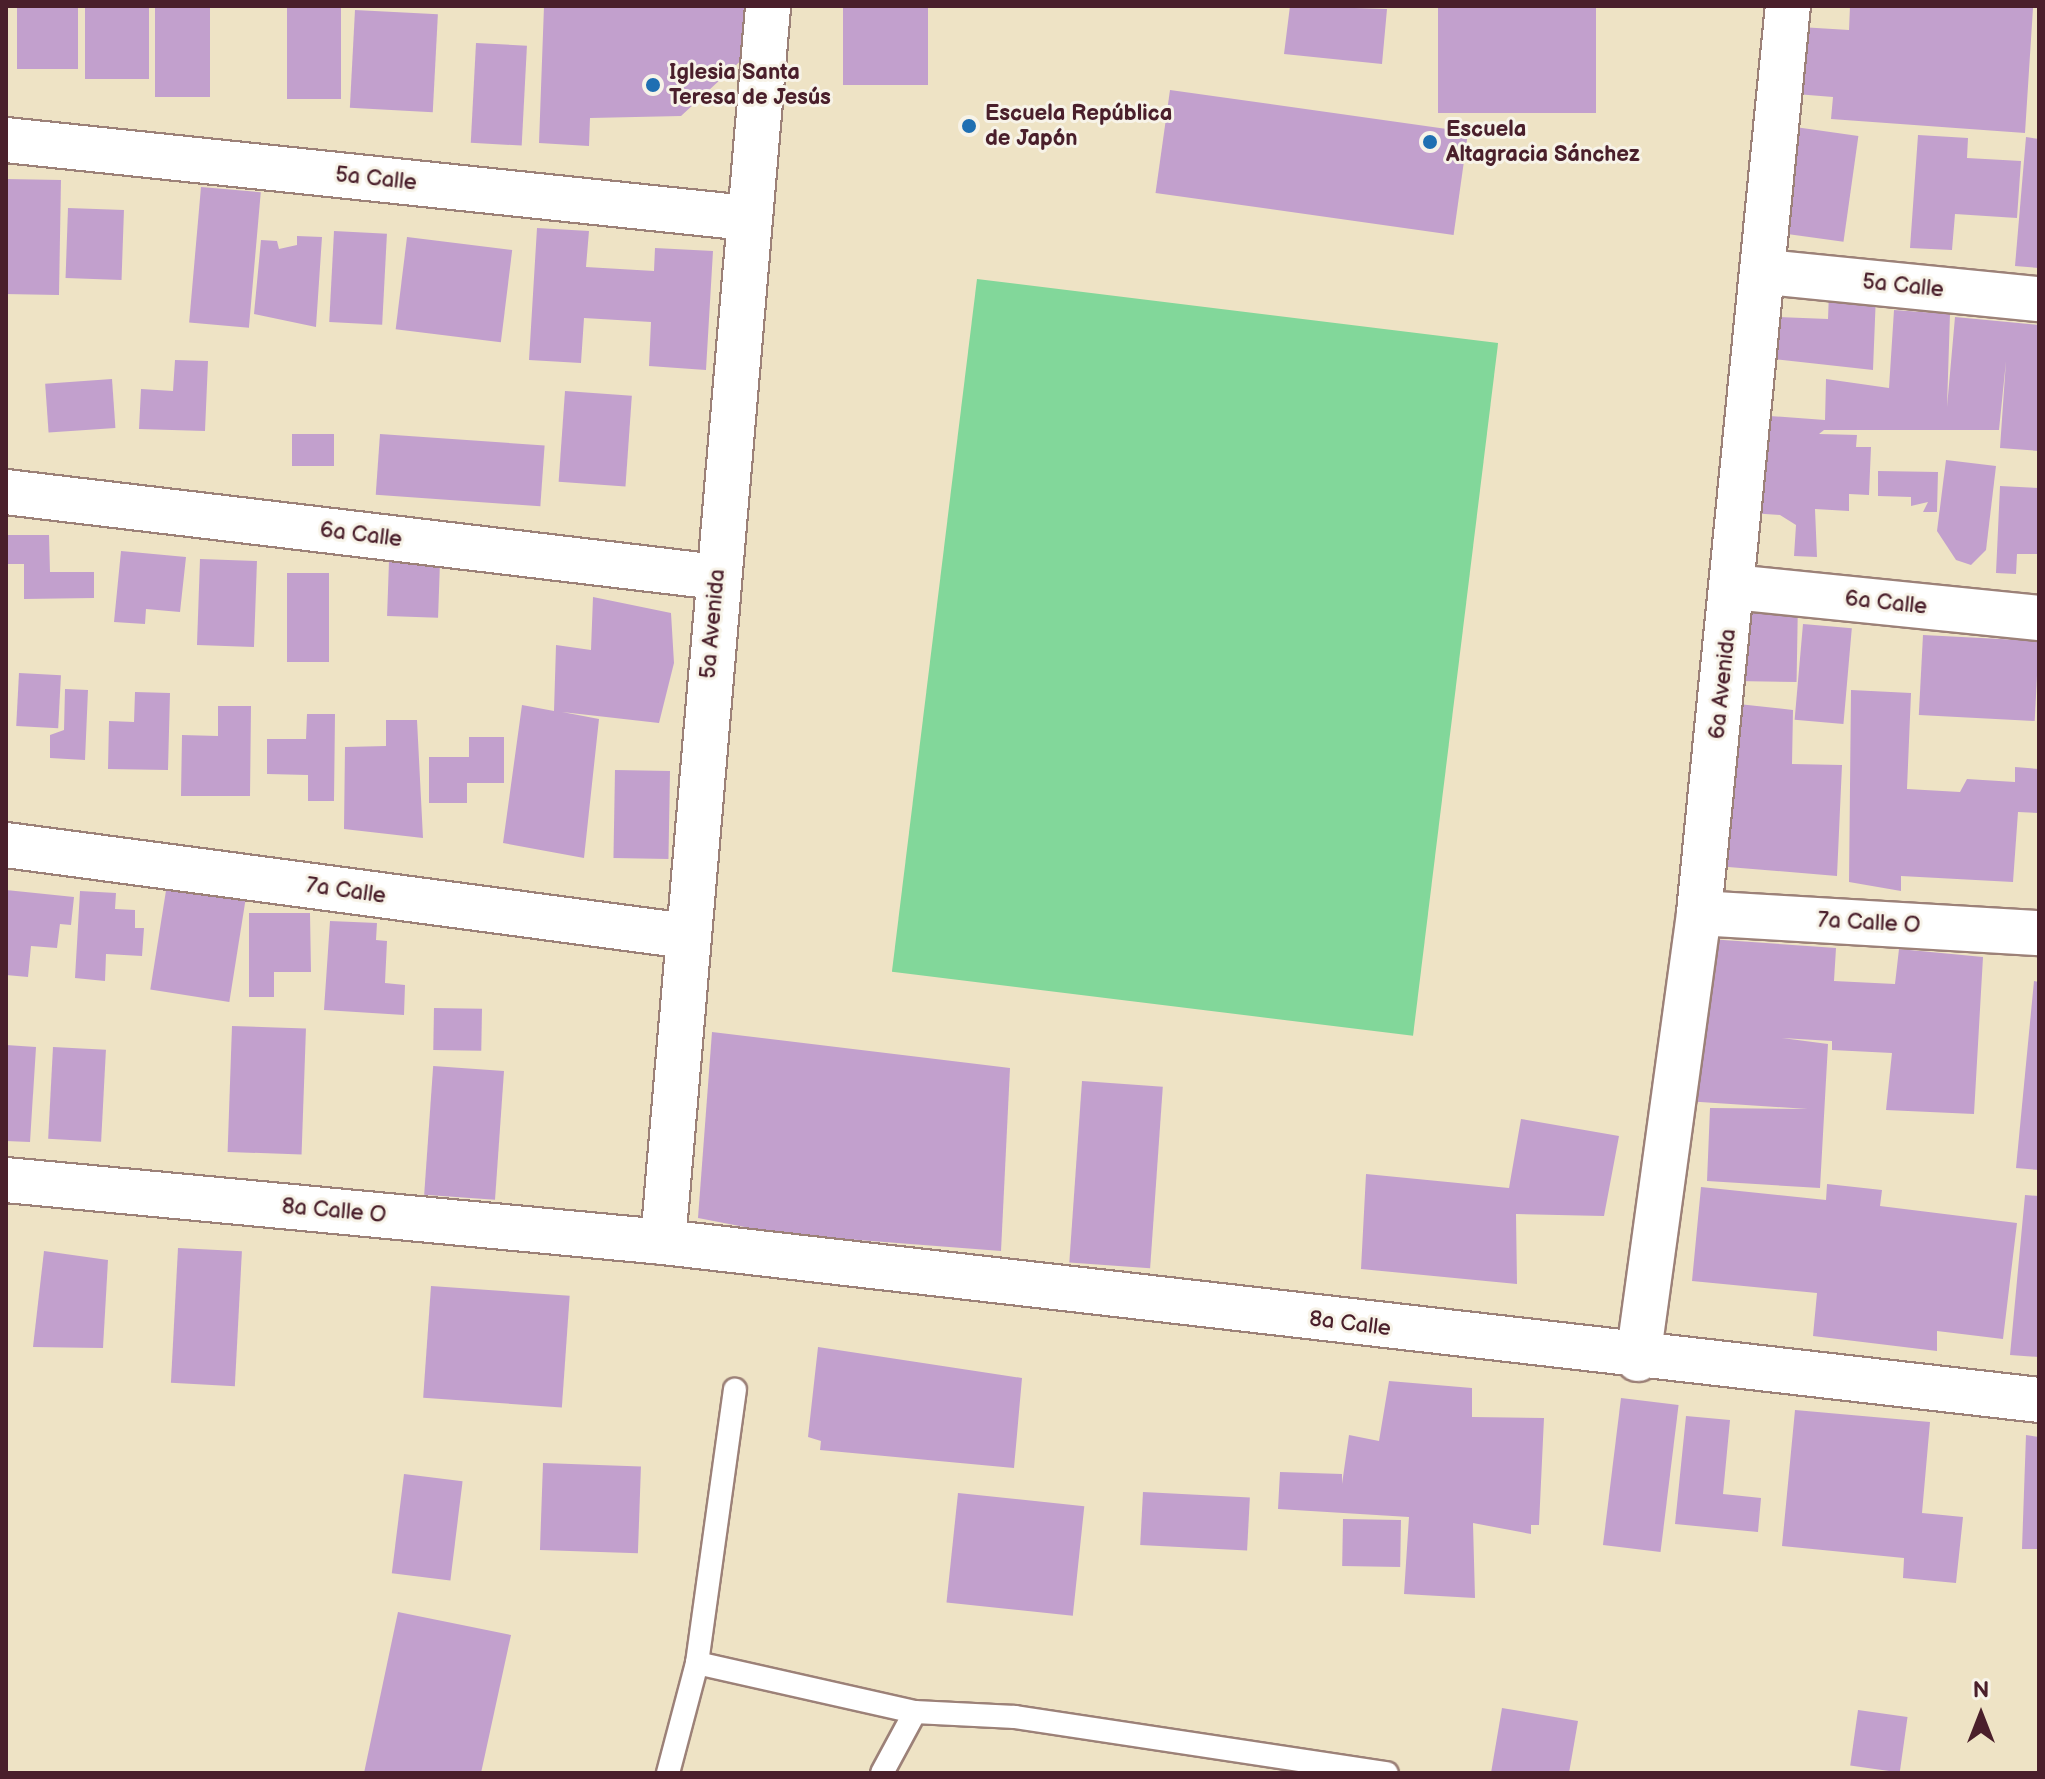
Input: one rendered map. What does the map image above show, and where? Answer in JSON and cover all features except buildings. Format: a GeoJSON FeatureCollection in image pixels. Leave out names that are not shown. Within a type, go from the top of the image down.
{"type":"FeatureCollection","features":[{"type":"Feature","properties":{"kind":"street","name":"5a Avenida"},"geometry":{"type":"LineString","coordinates":[[663,1242],[686,936],[768,6]]}},
{"type":"Feature","properties":{"kind":"street","name":"6a Avenida"},"geometry":{"type":"LineString","coordinates":[[1638,1359],[1699,913],[1767,272],[1788,6]]}},
{"type":"Feature","properties":{"kind":"street","name":"5a Calle"},"geometry":{"type":"LineString","coordinates":[[6,140],[747,218]]}},
{"type":"Feature","properties":{"kind":"street","name":"5a Calle"},"geometry":{"type":"LineString","coordinates":[[1767,272],[2039,299]]}},
{"type":"Feature","properties":{"kind":"street","name":"6a Calle"},"geometry":{"type":"LineString","coordinates":[[6,492],[717,577]]}},
{"type":"Feature","properties":{"kind":"street","name":"6a Calle"},"geometry":{"type":"LineString","coordinates":[[1734,587],[2039,618]]}},
{"type":"Feature","properties":{"kind":"street","name":"7a Calle"},"geometry":{"type":"LineString","coordinates":[[6,845],[686,936]]}},
{"type":"Feature","properties":{"kind":"street","name":"7a Calle O"},"geometry":{"type":"LineString","coordinates":[[1699,913],[2039,933]]}},
{"type":"Feature","properties":{"kind":"street","name":"8a Calle O"},"geometry":{"type":"LineString","coordinates":[[6,1180],[663,1242]]}},
{"type":"Feature","properties":{"kind":"street","name":"8a Calle"},"geometry":{"type":"LineString","coordinates":[[663,1242],[1638,1359],[2039,1400]]}},
{"type":"Feature","properties":{"kind":"lane"},"geometry":{"type":"LineString","coordinates":[[668,1773],[697,1663],[735,1390]]}},
{"type":"Feature","properties":{"kind":"lane"},"geometry":{"type":"LineString","coordinates":[[697,1663],[915,1712],[1015,1717],[1264,1764],[1387,1773]]}},
{"type":"Feature","properties":{"kind":"lane"},"geometry":{"type":"LineString","coordinates":[[882,1773],[915,1712]]}},
{"type":"Feature","properties":{"kind":"green space"},"geometry":{"type":"Polygon","coordinates":[[[977,279],[1498,343],[1413,1036],[892,972],[977,279]]]}},
{"type":"Feature","properties":{"kind":"place","name":"Iglesia Santa Teresa de Jesús"},"geometry":{"type":"Point","coordinates":[653,85]}},
{"type":"Feature","properties":{"kind":"place","name":"Escuela República de Japón"},"geometry":{"type":"Point","coordinates":[969,126]}},
{"type":"Feature","properties":{"kind":"place","name":"Escuela Altagracia Sánchez"},"geometry":{"type":"Point","coordinates":[1430,142]}}]}
